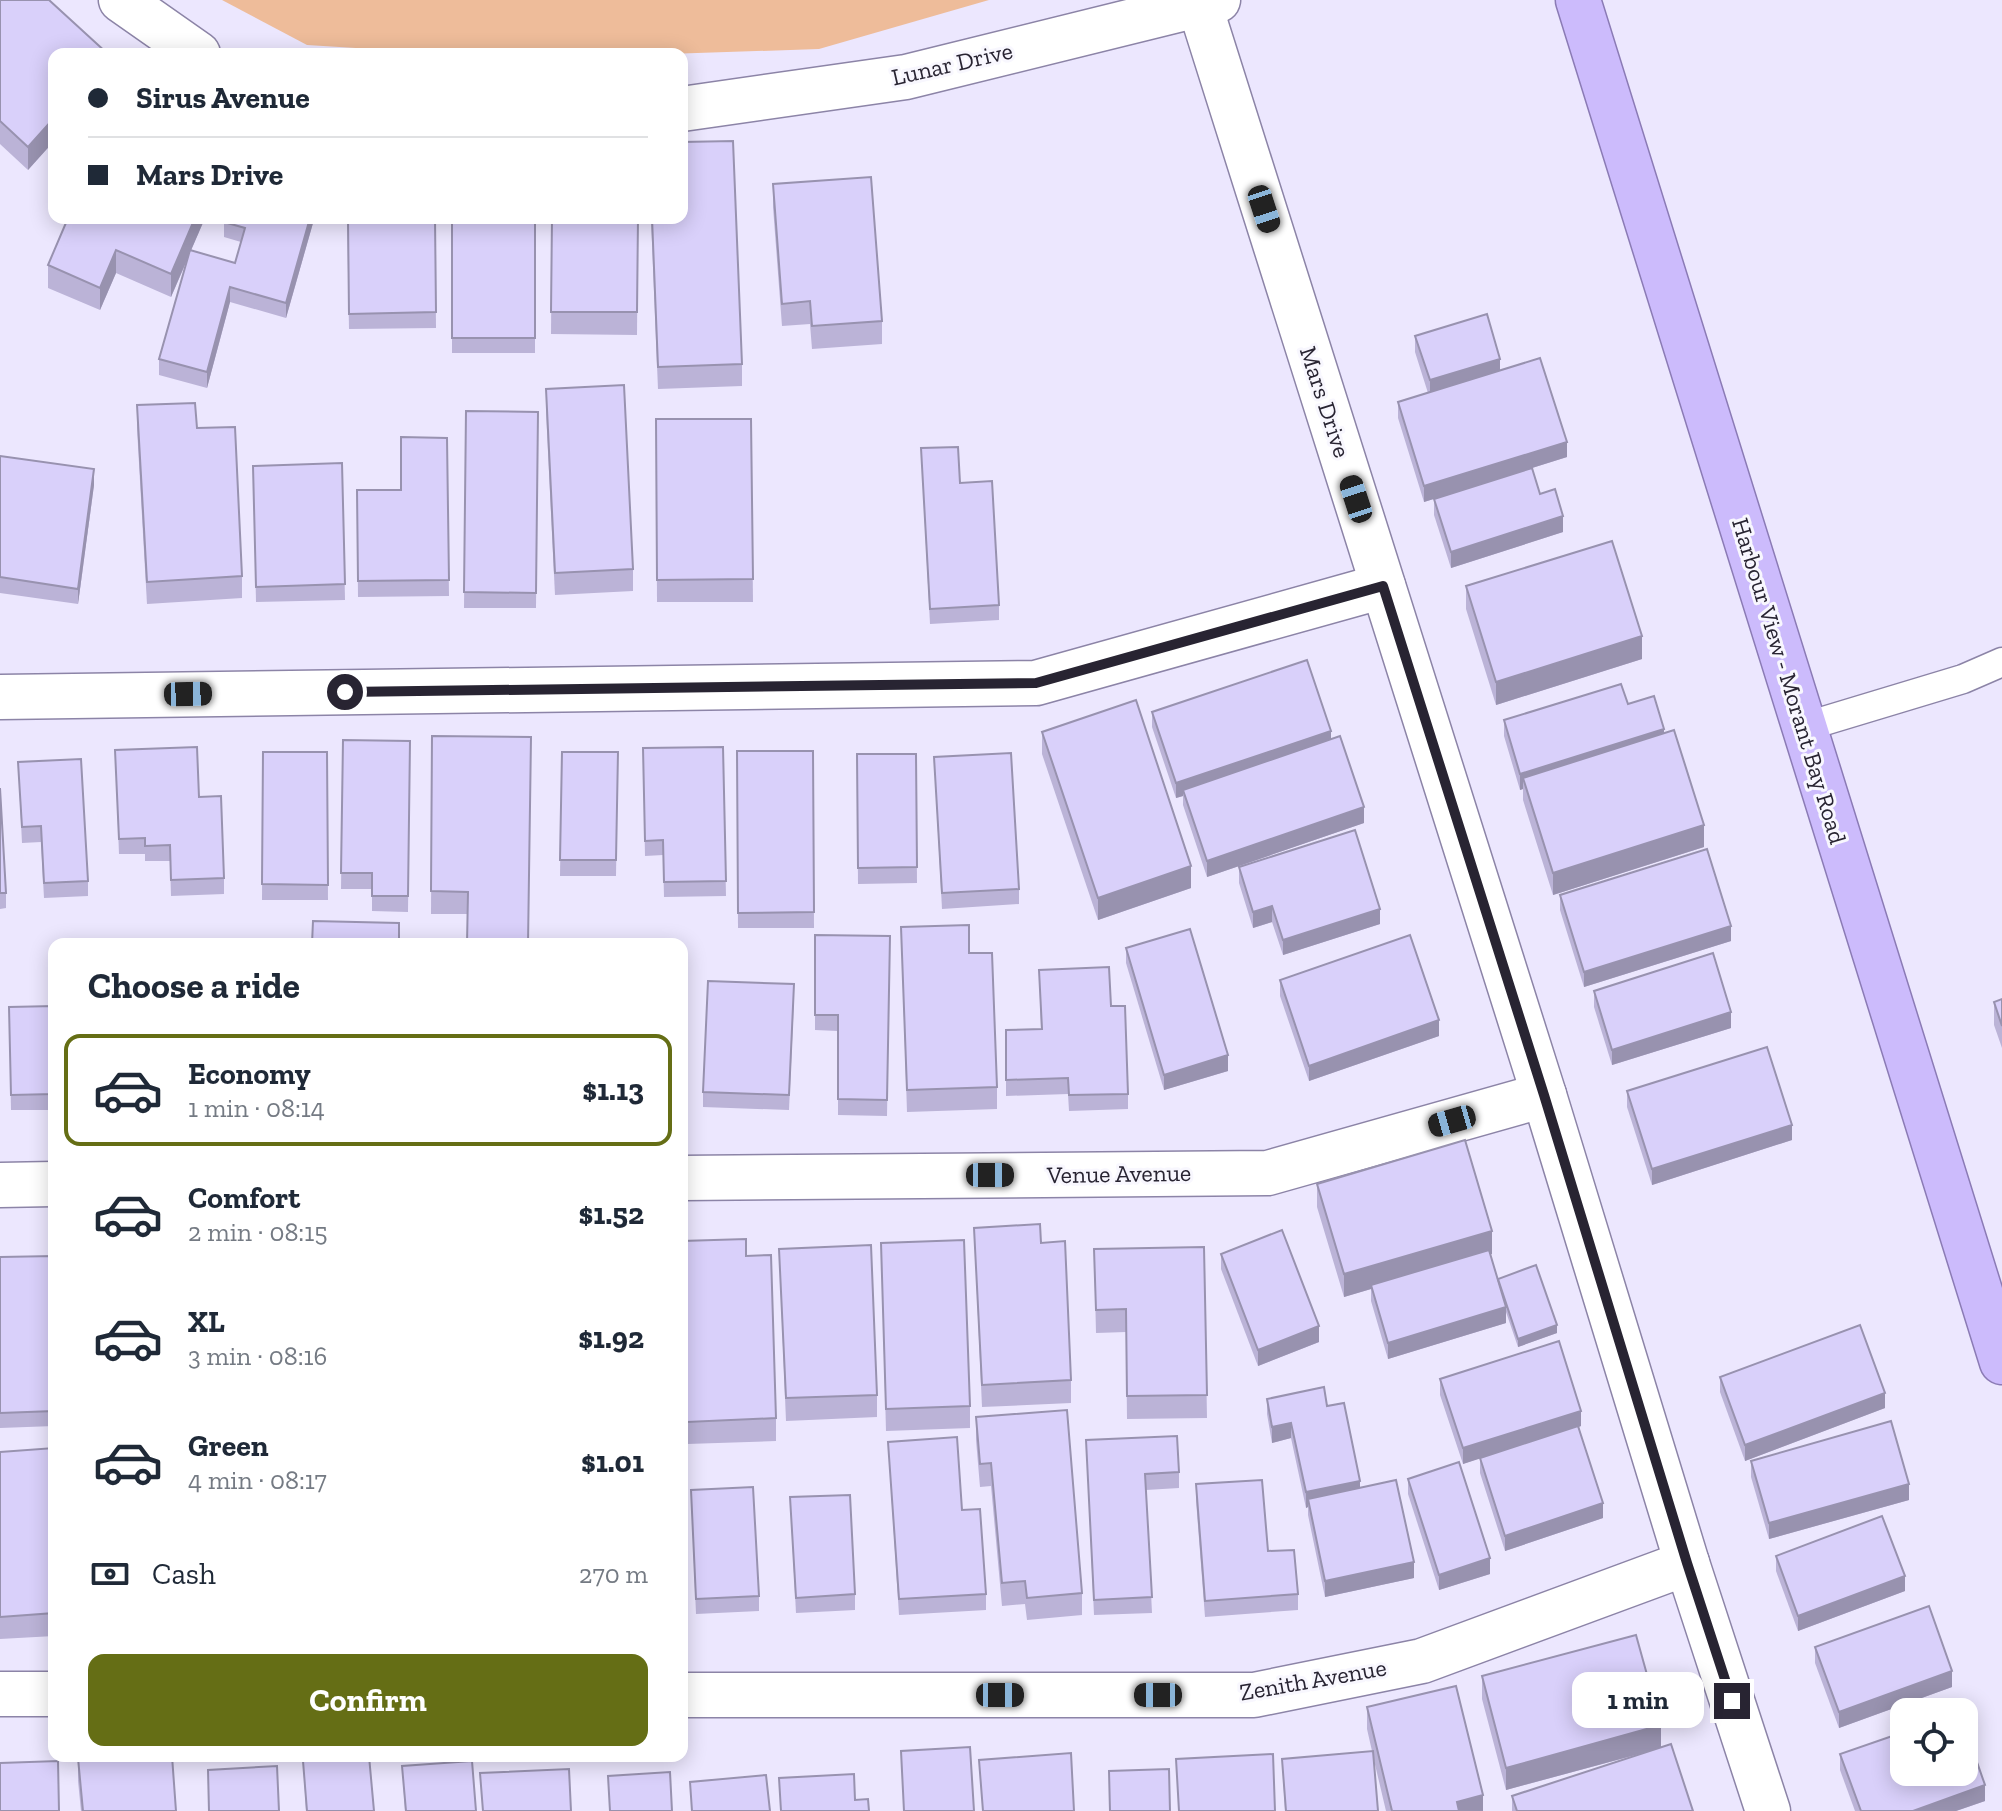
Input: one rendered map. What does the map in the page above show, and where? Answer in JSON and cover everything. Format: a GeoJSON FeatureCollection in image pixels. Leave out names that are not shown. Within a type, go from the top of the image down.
{"type":"FeatureCollection","features":[{"type":"Feature","properties":{"kind":"highway","name":"Harbour View - Morant Bay Road"},"geometry":{"type":"LineString","coordinates":[[1578,0],[2002,1362]]}},
{"type":"Feature","properties":{"kind":"street"},"geometry":{"type":"LineString","coordinates":[[121,0],[189,48]]}},
{"type":"Feature","properties":{"kind":"street","name":"Lunar Drive"},"geometry":{"type":"LineString","coordinates":[[688,108],[906,77],[1205,2]]}},
{"type":"Feature","properties":{"kind":"street","name":"Mars Drive"},"geometry":{"type":"LineString","coordinates":[[1205,2],[1687,1563],[1768,1811]]}},
{"type":"Feature","properties":{"kind":"street"},"geometry":{"type":"LineString","coordinates":[[0,697],[1036,683],[1383,586]]}},
{"type":"Feature","properties":{"kind":"street","name":"Venue Avenue"},"geometry":{"type":"LineString","coordinates":[[688,1178],[1268,1173],[1544,1095]]}},
{"type":"Feature","properties":{"kind":"street"},"geometry":{"type":"LineString","coordinates":[[0,1185],[48,1184]]}},
{"type":"Feature","properties":{"kind":"street","name":"Zenith Avenue"},"geometry":{"type":"LineString","coordinates":[[688,1695],[1254,1695],[1422,1661],[1687,1563]]}},
{"type":"Feature","properties":{"kind":"street"},"geometry":{"type":"LineString","coordinates":[[0,1694],[48,1694]]}},
{"type":"Feature","properties":{"kind":"lane"},"geometry":{"type":"LineString","coordinates":[[1804,727],[1963,679],[2002,662]]}},
{"type":"Feature","properties":{"kind":"shaded area"},"geometry":{"type":"Polygon","coordinates":[[[222,0],[989,0],[819,49],[688,53],[688,48],[356,48],[307,45],[222,0]]]}},
{"type":"Feature","properties":{"kind":"building"},"geometry":{"type":"Polygon","coordinates":[[[0,0],[49,0],[101,48],[48,48],[48,125],[28,147],[0,121],[0,0]]]}},
{"type":"Feature","properties":{"kind":"building"},"geometry":{"type":"Polygon","coordinates":[[[733,141],[742,364],[658,367],[652,224],[688,224],[688,142],[733,141]]]}},
{"type":"Feature","properties":{"kind":"building"},"geometry":{"type":"Polygon","coordinates":[[[871,177],[882,321],[812,326],[810,301],[782,304],[773,184],[871,177]]]}},
{"type":"Feature","properties":{"kind":"building"},"geometry":{"type":"Polygon","coordinates":[[[65,224],[192,224],[171,274],[116,250],[100,288],[48,265],[65,224]]]}},
{"type":"Feature","properties":{"kind":"building"},"geometry":{"type":"Polygon","coordinates":[[[231,224],[308,224],[286,303],[230,287],[207,372],[159,359],[190,250],[235,263],[245,228],[231,224]]]}},
{"type":"Feature","properties":{"kind":"building"},"geometry":{"type":"Polygon","coordinates":[[[348,224],[435,224],[436,312],[349,314],[348,224]]]}},
{"type":"Feature","properties":{"kind":"building"},"geometry":{"type":"Polygon","coordinates":[[[452,224],[535,224],[535,338],[452,338],[452,224]]]}},
{"type":"Feature","properties":{"kind":"building"},"geometry":{"type":"Polygon","coordinates":[[[552,224],[638,224],[637,312],[551,312],[552,224]]]}},
{"type":"Feature","properties":{"kind":"building"},"geometry":{"type":"Polygon","coordinates":[[[1487,314],[1500,359],[1430,380],[1415,336],[1487,314]]]}},
{"type":"Feature","properties":{"kind":"building"},"geometry":{"type":"Polygon","coordinates":[[[1540,358],[1567,442],[1424,486],[1398,402],[1540,358]]]}},
{"type":"Feature","properties":{"kind":"building"},"geometry":{"type":"Polygon","coordinates":[[[624,385],[633,569],[555,573],[546,389],[624,385]]]}},
{"type":"Feature","properties":{"kind":"building"},"geometry":{"type":"Polygon","coordinates":[[[195,403],[197,428],[235,427],[242,576],[147,582],[137,405],[195,403]]]}},
{"type":"Feature","properties":{"kind":"building"},"geometry":{"type":"Polygon","coordinates":[[[466,411],[538,412],[536,593],[464,592],[466,411]]]}},
{"type":"Feature","properties":{"kind":"building"},"geometry":{"type":"Polygon","coordinates":[[[656,419],[751,419],[753,579],[657,580],[656,419]]]}},
{"type":"Feature","properties":{"kind":"building"},"geometry":{"type":"Polygon","coordinates":[[[401,437],[447,438],[449,580],[358,581],[357,490],[401,490],[401,437]]]}},
{"type":"Feature","properties":{"kind":"building"},"geometry":{"type":"Polygon","coordinates":[[[958,447],[960,483],[992,481],[999,605],[930,609],[921,448],[958,447]]]}},
{"type":"Feature","properties":{"kind":"building"},"geometry":{"type":"Polygon","coordinates":[[[0,456],[94,469],[78,589],[0,577],[0,456]]]}},
{"type":"Feature","properties":{"kind":"building"},"geometry":{"type":"Polygon","coordinates":[[[342,463],[345,584],[256,587],[253,466],[342,463]]]}},
{"type":"Feature","properties":{"kind":"building"},"geometry":{"type":"Polygon","coordinates":[[[1532,468],[1540,494],[1555,489],[1563,516],[1451,552],[1434,499],[1532,468]]]}},
{"type":"Feature","properties":{"kind":"building"},"geometry":{"type":"Polygon","coordinates":[[[1612,541],[1642,636],[1496,682],[1466,586],[1612,541]]]}},
{"type":"Feature","properties":{"kind":"building"},"geometry":{"type":"Polygon","coordinates":[[[1307,660],[1331,731],[1176,783],[1152,712],[1307,660]]]}},
{"type":"Feature","properties":{"kind":"building"},"geometry":{"type":"Polygon","coordinates":[[[1621,684],[1628,704],[1654,696],[1664,729],[1520,774],[1504,720],[1621,684]]]}},
{"type":"Feature","properties":{"kind":"building"},"geometry":{"type":"Polygon","coordinates":[[[1136,700],[1191,866],[1098,898],[1042,732],[1136,700]]]}},
{"type":"Feature","properties":{"kind":"building"},"geometry":{"type":"Polygon","coordinates":[[[1674,730],[1704,825],[1553,873],[1523,778],[1674,730]]]}},
{"type":"Feature","properties":{"kind":"building"},"geometry":{"type":"Polygon","coordinates":[[[432,736],[531,737],[528,938],[467,938],[468,892],[431,891],[432,736]]]}},
{"type":"Feature","properties":{"kind":"building"},"geometry":{"type":"Polygon","coordinates":[[[1340,736],[1364,807],[1207,861],[1183,790],[1340,736]]]}},
{"type":"Feature","properties":{"kind":"building"},"geometry":{"type":"Polygon","coordinates":[[[343,740],[410,741],[408,896],[372,896],[372,873],[341,873],[343,740]]]}},
{"type":"Feature","properties":{"kind":"building"},"geometry":{"type":"Polygon","coordinates":[[[197,747],[199,797],[221,796],[224,878],[171,880],[170,845],[145,846],[145,838],[119,839],[115,750],[197,747]]]}},
{"type":"Feature","properties":{"kind":"building"},"geometry":{"type":"Polygon","coordinates":[[[723,747],[726,881],[664,882],[663,840],[645,841],[643,748],[723,747]]]}},
{"type":"Feature","properties":{"kind":"building"},"geometry":{"type":"Polygon","coordinates":[[[737,751],[813,751],[814,912],[738,913],[737,751]]]}},
{"type":"Feature","properties":{"kind":"building"},"geometry":{"type":"Polygon","coordinates":[[[263,752],[327,752],[328,885],[262,884],[263,752]]]}},
{"type":"Feature","properties":{"kind":"building"},"geometry":{"type":"Polygon","coordinates":[[[562,752],[618,752],[616,860],[560,860],[562,752]]]}},
{"type":"Feature","properties":{"kind":"building"},"geometry":{"type":"Polygon","coordinates":[[[1011,753],[1019,889],[942,893],[934,757],[1011,753]]]}},
{"type":"Feature","properties":{"kind":"building"},"geometry":{"type":"Polygon","coordinates":[[[857,754],[916,754],[917,867],[858,868],[857,754]]]}},
{"type":"Feature","properties":{"kind":"building"},"geometry":{"type":"Polygon","coordinates":[[[81,759],[88,881],[44,883],[41,826],[22,827],[18,762],[81,759]]]}},
{"type":"Feature","properties":{"kind":"building"},"geometry":{"type":"Polygon","coordinates":[[[0,788],[6,893],[0,893],[0,788]]]}},
{"type":"Feature","properties":{"kind":"building"},"geometry":{"type":"Polygon","coordinates":[[[1355,830],[1380,909],[1283,940],[1272,906],[1253,912],[1239,867],[1355,830]]]}},
{"type":"Feature","properties":{"kind":"building"},"geometry":{"type":"Polygon","coordinates":[[[1707,849],[1731,926],[1584,972],[1560,895],[1707,849]]]}},
{"type":"Feature","properties":{"kind":"building"},"geometry":{"type":"Polygon","coordinates":[[[313,921],[399,923],[399,938],[312,938],[313,921]]]}},
{"type":"Feature","properties":{"kind":"building"},"geometry":{"type":"Polygon","coordinates":[[[969,925],[969,953],[992,953],[997,1087],[907,1090],[901,927],[969,925]]]}},
{"type":"Feature","properties":{"kind":"building"},"geometry":{"type":"Polygon","coordinates":[[[1190,929],[1228,1055],[1164,1075],[1126,948],[1190,929]]]}},
{"type":"Feature","properties":{"kind":"building"},"geometry":{"type":"Polygon","coordinates":[[[815,935],[890,936],[887,1100],[838,1099],[838,1015],[815,1015],[815,935]]]}},
{"type":"Feature","properties":{"kind":"building"},"geometry":{"type":"Polygon","coordinates":[[[1410,935],[1439,1020],[1309,1066],[1280,980],[1410,935]]]}},
{"type":"Feature","properties":{"kind":"building"},"geometry":{"type":"Polygon","coordinates":[[[1713,953],[1731,1012],[1612,1050],[1594,991],[1713,953]]]}},
{"type":"Feature","properties":{"kind":"building"},"geometry":{"type":"Polygon","coordinates":[[[1109,967],[1111,1006],[1125,1006],[1128,1094],[1069,1095],[1068,1078],[1006,1080],[1006,1030],[1042,1029],[1039,970],[1109,967]]]}},
{"type":"Feature","properties":{"kind":"building"},"geometry":{"type":"Polygon","coordinates":[[[708,981],[794,984],[789,1095],[703,1092],[708,981]]]}},
{"type":"Feature","properties":{"kind":"building"},"geometry":{"type":"Polygon","coordinates":[[[2002,999],[2002,1026],[1994,1002],[2002,999]]]}},
{"type":"Feature","properties":{"kind":"building"},"geometry":{"type":"Polygon","coordinates":[[[48,1006],[48,1094],[11,1095],[9,1007],[48,1006]]]}},
{"type":"Feature","properties":{"kind":"building"},"geometry":{"type":"Polygon","coordinates":[[[1767,1047],[1792,1125],[1652,1169],[1627,1091],[1767,1047]]]}},
{"type":"Feature","properties":{"kind":"building"},"geometry":{"type":"Polygon","coordinates":[[[1465,1140],[1492,1231],[1344,1274],[1317,1184],[1465,1140]]]}},
{"type":"Feature","properties":{"kind":"building"},"geometry":{"type":"Polygon","coordinates":[[[1040,1224],[1041,1243],[1065,1241],[1071,1380],[982,1385],[974,1228],[1040,1224]]]}},
{"type":"Feature","properties":{"kind":"building"},"geometry":{"type":"Polygon","coordinates":[[[1282,1230],[1319,1326],[1258,1350],[1221,1254],[1282,1230]]]}},
{"type":"Feature","properties":{"kind":"building"},"geometry":{"type":"Polygon","coordinates":[[[746,1239],[746,1256],[771,1255],[776,1418],[688,1422],[688,1241],[746,1239]]]}},
{"type":"Feature","properties":{"kind":"building"},"geometry":{"type":"Polygon","coordinates":[[[964,1240],[970,1406],[886,1409],[881,1243],[964,1240]]]}},
{"type":"Feature","properties":{"kind":"building"},"geometry":{"type":"Polygon","coordinates":[[[871,1245],[877,1395],[786,1398],[779,1249],[871,1245]]]}},
{"type":"Feature","properties":{"kind":"building"},"geometry":{"type":"Polygon","coordinates":[[[1204,1247],[1207,1395],[1127,1396],[1126,1309],[1096,1310],[1094,1249],[1204,1247]]]}},
{"type":"Feature","properties":{"kind":"building"},"geometry":{"type":"Polygon","coordinates":[[[1489,1250],[1506,1307],[1388,1343],[1371,1285],[1489,1250]]]}},
{"type":"Feature","properties":{"kind":"building"},"geometry":{"type":"Polygon","coordinates":[[[48,1256],[48,1411],[0,1413],[0,1257],[48,1256]]]}},
{"type":"Feature","properties":{"kind":"building"},"geometry":{"type":"Polygon","coordinates":[[[1536,1265],[1557,1325],[1518,1339],[1498,1279],[1536,1265]]]}},
{"type":"Feature","properties":{"kind":"building"},"geometry":{"type":"Polygon","coordinates":[[[1860,1325],[1885,1393],[1745,1445],[1720,1377],[1860,1325]]]}},
{"type":"Feature","properties":{"kind":"building"},"geometry":{"type":"Polygon","coordinates":[[[1559,1341],[1581,1411],[1463,1448],[1440,1379],[1559,1341]]]}},
{"type":"Feature","properties":{"kind":"building"},"geometry":{"type":"Polygon","coordinates":[[[1324,1387],[1327,1406],[1344,1403],[1360,1481],[1306,1492],[1291,1423],[1272,1427],[1267,1399],[1324,1387]]]}},
{"type":"Feature","properties":{"kind":"building"},"geometry":{"type":"Polygon","coordinates":[[[1067,1410],[1082,1593],[1027,1598],[1025,1581],[1002,1583],[991,1463],[980,1464],[976,1417],[1067,1410]]]}},
{"type":"Feature","properties":{"kind":"building"},"geometry":{"type":"Polygon","coordinates":[[[1891,1421],[1909,1484],[1769,1523],[1751,1461],[1891,1421]]]}},
{"type":"Feature","properties":{"kind":"building"},"geometry":{"type":"Polygon","coordinates":[[[1578,1426],[1603,1503],[1505,1536],[1480,1458],[1578,1426]]]}},
{"type":"Feature","properties":{"kind":"building"},"geometry":{"type":"Polygon","coordinates":[[[1177,1436],[1179,1472],[1145,1474],[1152,1597],[1094,1600],[1086,1440],[1177,1436]]]}},
{"type":"Feature","properties":{"kind":"building"},"geometry":{"type":"Polygon","coordinates":[[[957,1437],[962,1510],[980,1509],[986,1594],[899,1599],[888,1442],[957,1437]]]}},
{"type":"Feature","properties":{"kind":"building"},"geometry":{"type":"Polygon","coordinates":[[[48,1448],[48,1613],[0,1617],[0,1452],[48,1448]]]}},
{"type":"Feature","properties":{"kind":"building"},"geometry":{"type":"Polygon","coordinates":[[[1459,1462],[1490,1558],[1439,1575],[1408,1479],[1459,1462]]]}},
{"type":"Feature","properties":{"kind":"building"},"geometry":{"type":"Polygon","coordinates":[[[1262,1480],[1268,1551],[1294,1550],[1298,1594],[1205,1601],[1196,1484],[1262,1480]]]}},
{"type":"Feature","properties":{"kind":"building"},"geometry":{"type":"Polygon","coordinates":[[[1396,1480],[1414,1562],[1325,1581],[1308,1499],[1396,1480]]]}},
{"type":"Feature","properties":{"kind":"building"},"geometry":{"type":"Polygon","coordinates":[[[753,1487],[759,1596],[696,1599],[691,1490],[753,1487]]]}},
{"type":"Feature","properties":{"kind":"building"},"geometry":{"type":"Polygon","coordinates":[[[850,1495],[855,1594],[796,1598],[790,1497],[850,1495]]]}},
{"type":"Feature","properties":{"kind":"building"},"geometry":{"type":"Polygon","coordinates":[[[1882,1516],[1905,1576],[1798,1616],[1776,1556],[1882,1516]]]}},
{"type":"Feature","properties":{"kind":"building"},"geometry":{"type":"Polygon","coordinates":[[[1929,1606],[1952,1671],[1839,1712],[1815,1647],[1929,1606]]]}},
{"type":"Feature","properties":{"kind":"building"},"geometry":{"type":"Polygon","coordinates":[[[1636,1635],[1661,1725],[1506,1768],[1482,1676],[1636,1635]]]}},
{"type":"Feature","properties":{"kind":"building"},"geometry":{"type":"Polygon","coordinates":[[[1456,1686],[1483,1795],[1457,1802],[1459,1811],[1392,1811],[1367,1707],[1456,1686]]]}},
{"type":"Feature","properties":{"kind":"building"},"geometry":{"type":"Polygon","coordinates":[[[1890,1737],[1890,1786],[1978,1786],[1978,1765],[1985,1785],[1913,1811],[1861,1811],[1840,1754],[1890,1737]]]}},
{"type":"Feature","properties":{"kind":"building"},"geometry":{"type":"Polygon","coordinates":[[[1671,1744],[1693,1811],[1517,1811],[1512,1796],[1671,1744]]]}},
{"type":"Feature","properties":{"kind":"building"},"geometry":{"type":"Polygon","coordinates":[[[970,1747],[974,1811],[904,1811],[901,1751],[970,1747]]]}},
{"type":"Feature","properties":{"kind":"building"},"geometry":{"type":"Polygon","coordinates":[[[1373,1751],[1378,1811],[1286,1811],[1282,1759],[1373,1751]]]}},
{"type":"Feature","properties":{"kind":"building"},"geometry":{"type":"Polygon","coordinates":[[[1071,1753],[1074,1811],[983,1811],[979,1760],[1071,1753]]]}},
{"type":"Feature","properties":{"kind":"building"},"geometry":{"type":"Polygon","coordinates":[[[1273,1754],[1275,1811],[1179,1811],[1176,1759],[1273,1754]]]}},
{"type":"Feature","properties":{"kind":"building"},"geometry":{"type":"Polygon","coordinates":[[[58,1762],[59,1811],[0,1811],[0,1763],[58,1762]]]}},
{"type":"Feature","properties":{"kind":"building"},"geometry":{"type":"Polygon","coordinates":[[[78,1762],[172,1762],[176,1811],[83,1811],[78,1762]]]}},
{"type":"Feature","properties":{"kind":"building"},"geometry":{"type":"Polygon","coordinates":[[[303,1762],[370,1762],[374,1811],[307,1811],[303,1762]]]}},
{"type":"Feature","properties":{"kind":"building"},"geometry":{"type":"Polygon","coordinates":[[[472,1762],[476,1811],[406,1811],[402,1766],[472,1762]]]}},
{"type":"Feature","properties":{"kind":"building"},"geometry":{"type":"Polygon","coordinates":[[[277,1766],[279,1811],[209,1811],[208,1770],[277,1766]]]}},
{"type":"Feature","properties":{"kind":"building"},"geometry":{"type":"Polygon","coordinates":[[[569,1769],[571,1811],[483,1811],[480,1773],[569,1769]]]}},
{"type":"Feature","properties":{"kind":"building"},"geometry":{"type":"Polygon","coordinates":[[[1169,1769],[1170,1811],[1110,1811],[1109,1771],[1169,1769]]]}},
{"type":"Feature","properties":{"kind":"building"},"geometry":{"type":"Polygon","coordinates":[[[670,1772],[672,1811],[610,1811],[608,1776],[670,1772]]]}},
{"type":"Feature","properties":{"kind":"building"},"geometry":{"type":"Polygon","coordinates":[[[854,1774],[855,1800],[868,1799],[869,1811],[781,1811],[779,1778],[854,1774]]]}},
{"type":"Feature","properties":{"kind":"building"},"geometry":{"type":"Polygon","coordinates":[[[766,1775],[770,1811],[692,1811],[690,1782],[766,1775]]]}},
{"type":"Feature","properties":{"kind":"route"},"geometry":{"type":"LineString","coordinates":[[345,692],[1036,683],[1383,586],[1732,1701]]}}]}
